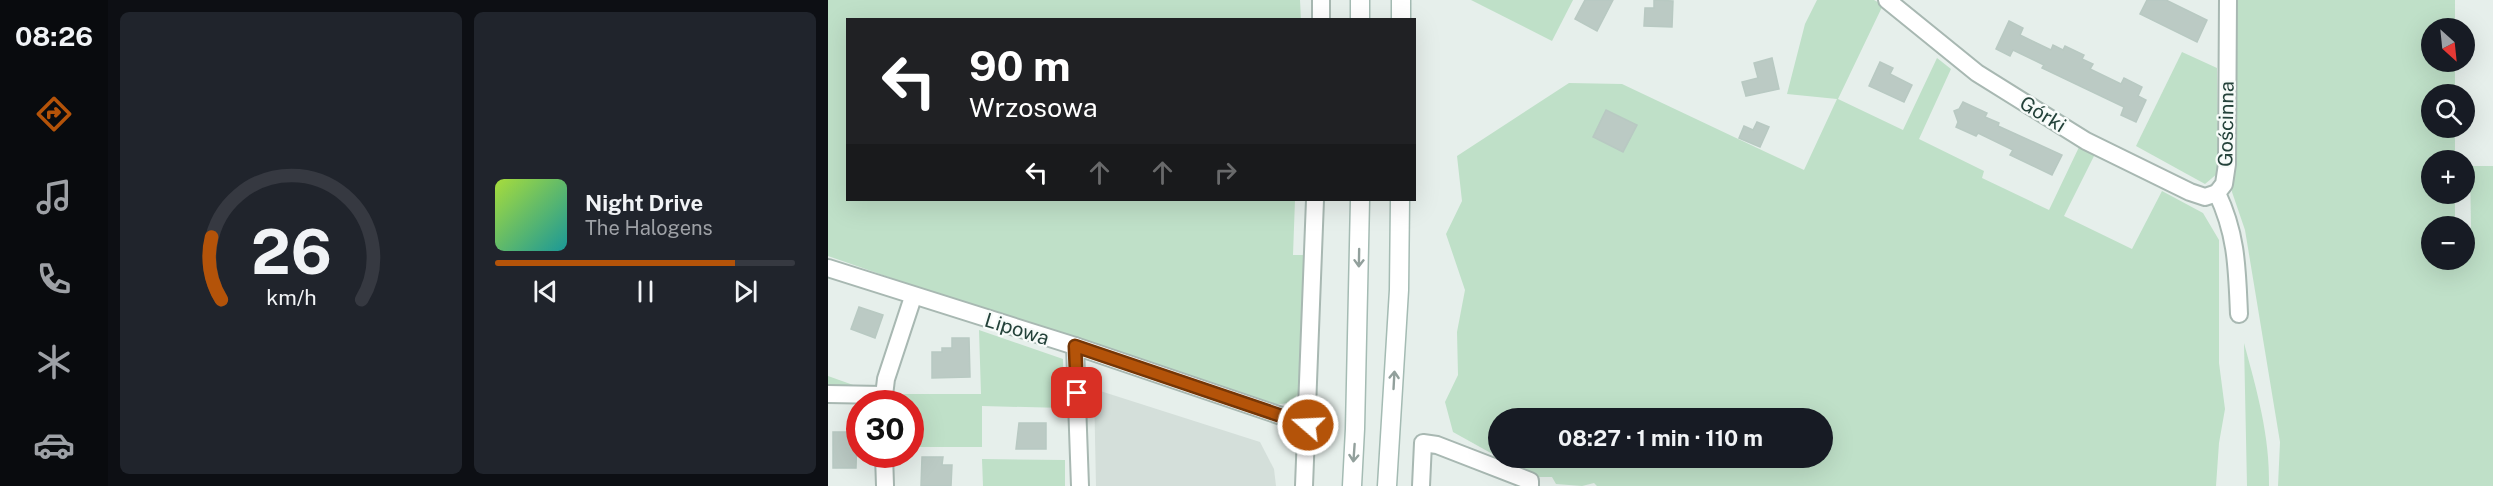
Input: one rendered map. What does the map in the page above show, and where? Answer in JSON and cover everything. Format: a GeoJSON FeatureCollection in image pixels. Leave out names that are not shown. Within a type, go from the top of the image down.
{"type":"FeatureCollection","features":[{"type":"Feature","properties":{"kind":"main road"},"geometry":{"type":"LineString","coordinates":[[1360,0],[1360,18]]}},
{"type":"Feature","properties":{"kind":"main road"},"geometry":{"type":"LineString","coordinates":[[1401,0],[1401,18]]}},
{"type":"Feature","properties":{"kind":"main road"},"geometry":{"type":"LineString","coordinates":[[1352,486],[1360,201]]}},
{"type":"Feature","properties":{"kind":"main road"},"geometry":{"type":"LineString","coordinates":[[1387,486],[1399,290],[1400,201]]}},
{"type":"Feature","properties":{"kind":"street"},"geometry":{"type":"LineString","coordinates":[[1321,0],[1321,18]]}},
{"type":"Feature","properties":{"kind":"street","name":"Górki"},"geometry":{"type":"LineString","coordinates":[[1887,0],[1977,73],[2086,141],[2190,192],[2205,197],[2217,193]]}},
{"type":"Feature","properties":{"kind":"street","name":"Gościnna"},"geometry":{"type":"LineString","coordinates":[[2228,0],[2227,164],[2224,184],[2217,193],[2228,216],[2235,240],[2239,314]]}},
{"type":"Feature","properties":{"kind":"street"},"geometry":{"type":"LineString","coordinates":[[1304,486],[1315,201]]}},
{"type":"Feature","properties":{"kind":"street","name":"Lipowa"},"geometry":{"type":"LineString","coordinates":[[828,268],[913,297],[1075,346],[1308,425]]}},
{"type":"Feature","properties":{"kind":"street"},"geometry":{"type":"LineString","coordinates":[[886,390],[913,297]]}},
{"type":"Feature","properties":{"kind":"street"},"geometry":{"type":"LineString","coordinates":[[1075,346],[1080,486]]}},
{"type":"Feature","properties":{"kind":"street"},"geometry":{"type":"LineString","coordinates":[[828,394],[846,396]]}},
{"type":"Feature","properties":{"kind":"street"},"geometry":{"type":"LineString","coordinates":[[1421,486],[1423,443],[1437,445],[1530,483]]}},
{"type":"Feature","properties":{"kind":"street"},"geometry":{"type":"LineString","coordinates":[[884,468],[885,486]]}},
{"type":"Feature","properties":{"kind":"shaded area"},"geometry":{"type":"Polygon","coordinates":[[[1094,389],[1260,442],[1274,469],[1276,486],[1096,486],[1094,389]]]}},
{"type":"Feature","properties":{"kind":"green space"},"geometry":{"type":"Polygon","coordinates":[[[828,0],[1300,0],[1301,18],[846,18],[846,201],[1295,201],[1293,255],[1304,255],[1299,393],[1294,399],[1283,404],[1275,404],[969,305],[828,256],[828,0]]]}},
{"type":"Feature","properties":{"kind":"green space"},"geometry":{"type":"Polygon","coordinates":[[[1471,0],[1573,0],[1552,41],[1471,0]]]}},
{"type":"Feature","properties":{"kind":"green space"},"geometry":{"type":"Polygon","coordinates":[[[1817,0],[1874,0],[1883,5],[1838,99],[1903,130],[1937,58],[1951,69],[1919,139],[1984,171],[1982,178],[2049,210],[2080,145],[2095,154],[2064,216],[2132,249],[2162,191],[2203,213],[2219,240],[2219,363],[2225,409],[2219,443],[2216,486],[1597,486],[1594,483],[1582,486],[1556,484],[1552,477],[1537,477],[1519,468],[1833,468],[1833,408],[1488,408],[1488,451],[1453,432],[1445,402],[1458,375],[1457,332],[1465,290],[1446,234],[1462,201],[1457,156],[1569,83],[1622,84],[1804,170],[1837,99],[1787,94],[1805,24],[1817,0]]]}},
{"type":"Feature","properties":{"kind":"green space"},"geometry":{"type":"Polygon","coordinates":[[[2234,0],[2455,0],[2455,18],[2421,18],[2421,72],[2455,72],[2455,84],[2421,84],[2421,138],[2455,138],[2455,150],[2421,150],[2421,204],[2455,204],[2455,216],[2421,216],[2421,270],[2475,270],[2475,216],[2471,216],[2471,204],[2475,204],[2475,166],[2493,166],[2493,486],[2278,486],[2280,442],[2245,230],[2232,192],[2235,91],[2234,0]]]}},
{"type":"Feature","properties":{"kind":"green space"},"geometry":{"type":"Polygon","coordinates":[[[2182,52],[2217,68],[2218,173],[2205,184],[2136,146],[2182,52]]]}},
{"type":"Feature","properties":{"kind":"green space"},"geometry":{"type":"Polygon","coordinates":[[[979,330],[1063,359],[1064,408],[982,406],[982,447],[924,447],[924,394],[981,394],[979,330]]]}},
{"type":"Feature","properties":{"kind":"green space"},"geometry":{"type":"Polygon","coordinates":[[[2244,343],[2265,431],[2269,486],[2247,486],[2244,343]]]}},
{"type":"Feature","properties":{"kind":"green space"},"geometry":{"type":"Polygon","coordinates":[[[828,376],[867,390],[860,390],[828,387],[828,376]]]}},
{"type":"Feature","properties":{"kind":"green space"},"geometry":{"type":"Polygon","coordinates":[[[982,459],[1065,460],[1065,486],[983,486],[982,459]]]}},
{"type":"Feature","properties":{"kind":"building"},"geometry":{"type":"Polygon","coordinates":[[[1585,0],[1613,0],[1597,31],[1575,19],[1585,0]]]}},
{"type":"Feature","properties":{"kind":"building"},"geometry":{"type":"Polygon","coordinates":[[[1654,0],[1673,1],[1672,27],[1644,26],[1645,8],[1654,8],[1654,0]]]}},
{"type":"Feature","properties":{"kind":"building"},"geometry":{"type":"Polygon","coordinates":[[[2147,0],[2166,0],[2207,20],[2197,42],[2140,14],[2147,0]]]}},
{"type":"Feature","properties":{"kind":"building"},"geometry":{"type":"Polygon","coordinates":[[[2009,21],[2023,28],[2020,35],[2051,50],[2053,45],[2063,50],[2065,46],[2084,55],[2082,59],[2093,64],[2090,69],[2121,84],[2124,78],[2142,87],[2138,96],[2146,100],[2136,122],[2121,115],[2124,107],[2042,68],[2044,65],[2013,50],[2010,56],[1996,49],[2009,21]]]}},
{"type":"Feature","properties":{"kind":"building"},"geometry":{"type":"Polygon","coordinates":[[[1772,58],[1779,89],[1746,96],[1742,82],[1758,78],[1754,63],[1772,58]]]}},
{"type":"Feature","properties":{"kind":"building"},"geometry":{"type":"Polygon","coordinates":[[[1880,62],[1893,68],[1890,74],[1912,85],[1904,102],[1869,86],[1880,62]]]}},
{"type":"Feature","properties":{"kind":"building"},"geometry":{"type":"Polygon","coordinates":[[[1963,102],[1987,113],[1985,117],[1999,123],[1998,126],[2062,155],[2052,175],[2010,155],[2013,150],[1978,133],[1976,136],[1956,127],[1958,122],[1954,111],[1959,109],[1963,102]]]}},
{"type":"Feature","properties":{"kind":"building"},"geometry":{"type":"Polygon","coordinates":[[[1606,110],[1637,125],[1623,152],[1593,137],[1606,110]]]}},
{"type":"Feature","properties":{"kind":"building"},"geometry":{"type":"Polygon","coordinates":[[[1757,122],[1769,127],[1760,147],[1739,138],[1744,126],[1753,130],[1757,122]]]}},
{"type":"Feature","properties":{"kind":"building"},"geometry":{"type":"Polygon","coordinates":[[[859,307],[883,315],[875,338],[851,329],[859,307]]]}},
{"type":"Feature","properties":{"kind":"building"},"geometry":{"type":"Polygon","coordinates":[[[952,338],[969,338],[970,377],[932,378],[932,352],[942,352],[942,348],[952,348],[952,338]]]}},
{"type":"Feature","properties":{"kind":"building"},"geometry":{"type":"Polygon","coordinates":[[[1019,423],[1046,423],[1046,449],[1016,449],[1019,423]]]}},
{"type":"Feature","properties":{"kind":"building"},"geometry":{"type":"Polygon","coordinates":[[[833,432],[846,432],[846,468],[833,468],[833,432]]]}},
{"type":"Feature","properties":{"kind":"building"},"geometry":{"type":"Polygon","coordinates":[[[924,457],[943,457],[942,465],[952,465],[951,486],[921,486],[924,457]]]}},
{"type":"Feature","properties":{"kind":"route"},"geometry":{"type":"LineString","coordinates":[[1077,393],[1075,346],[1308,425]]}}]}
